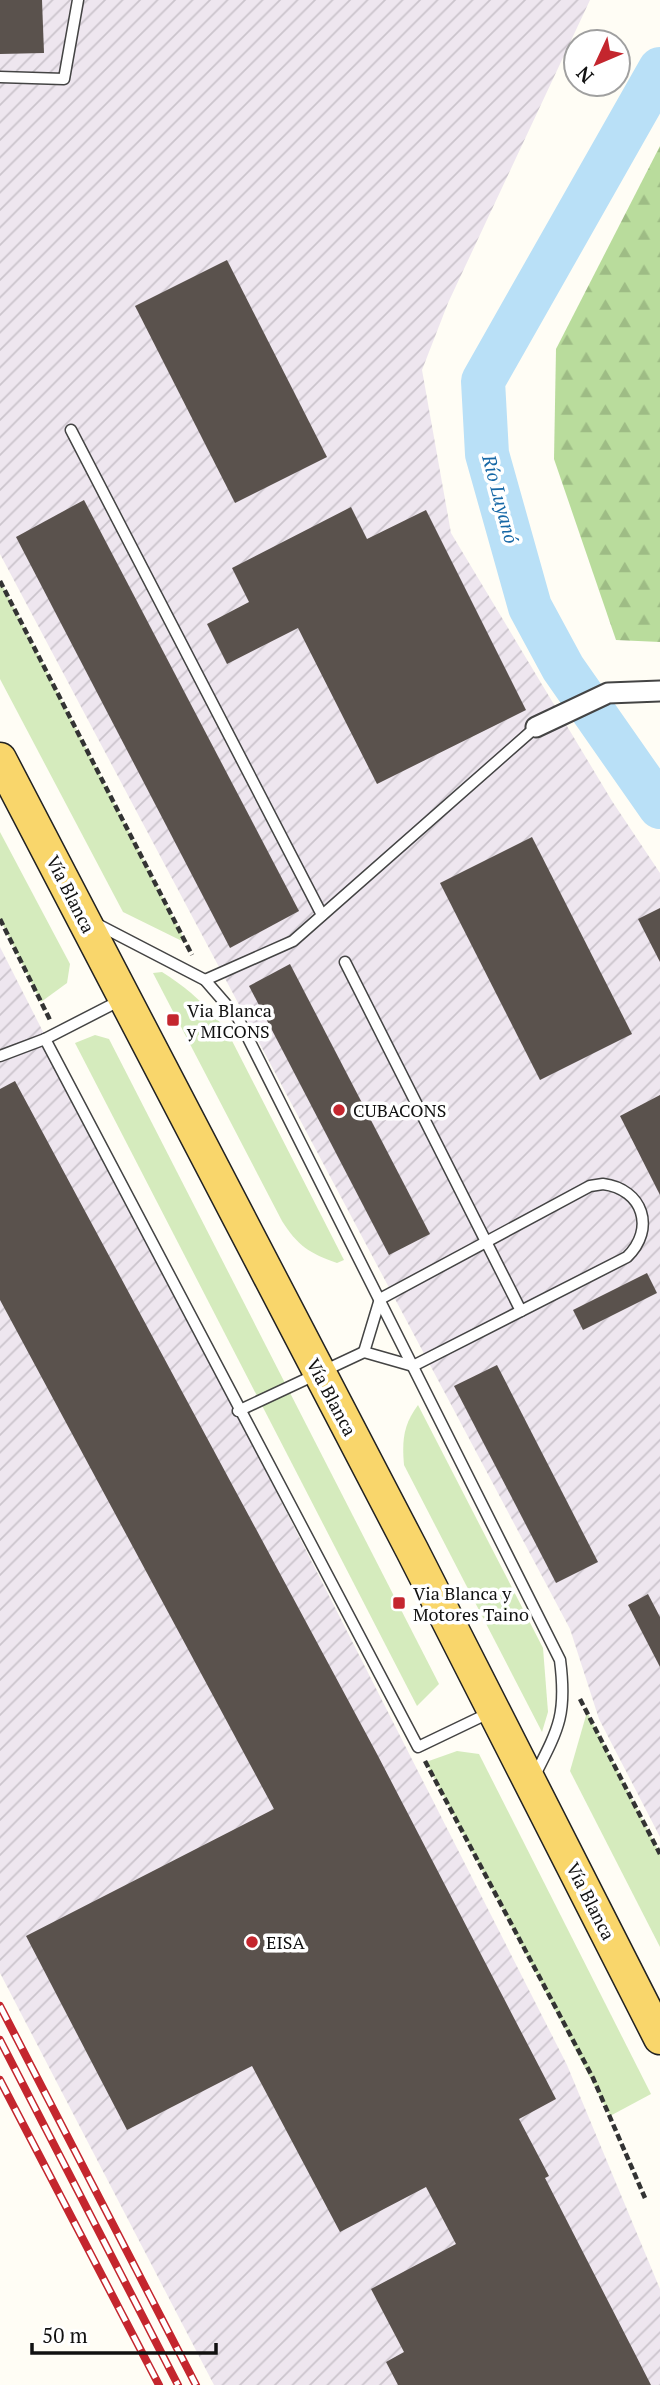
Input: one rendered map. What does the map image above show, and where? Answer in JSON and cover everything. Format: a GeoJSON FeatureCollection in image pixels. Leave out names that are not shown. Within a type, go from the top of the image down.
{"type":"FeatureCollection","features":[{"type":"Feature","properties":{"kind":"main road","name":"Vía Blanca"},"geometry":{"type":"LineString","coordinates":[[0,759],[495,1710],[660,2038]]}},
{"type":"Feature","properties":{"kind":"street"},"geometry":{"type":"LineString","coordinates":[[536,727],[608,693],[660,691]]}},
{"type":"Feature","properties":{"kind":"lane"},"geometry":{"type":"LineString","coordinates":[[0,77],[64,79],[78,0]]}},
{"type":"Feature","properties":{"kind":"lane"},"geometry":{"type":"LineString","coordinates":[[71,430],[322,915]]}},
{"type":"Feature","properties":{"kind":"lane"},"geometry":{"type":"LineString","coordinates":[[205,980],[293,940],[536,727]]}},
{"type":"Feature","properties":{"kind":"lane"},"geometry":{"type":"LineString","coordinates":[[82,916],[205,980],[238,1018],[560,1660],[565,1697],[558,1730],[531,1781]]}},
{"type":"Feature","properties":{"kind":"lane"},"geometry":{"type":"LineString","coordinates":[[345,962],[520,1311]]}},
{"type":"Feature","properties":{"kind":"lane"},"geometry":{"type":"LineString","coordinates":[[0,1056],[45,1039],[125,998]]}},
{"type":"Feature","properties":{"kind":"lane"},"geometry":{"type":"LineString","coordinates":[[45,1039],[238,1412],[418,1747],[495,1710]]}},
{"type":"Feature","properties":{"kind":"lane"},"geometry":{"type":"LineString","coordinates":[[238,1412],[364,1352],[413,1366],[627,1257],[642,1237],[642,1212],[627,1191],[603,1184],[590,1186],[380,1299],[364,1352]]}},
{"type":"Feature","properties":{"kind":"path"},"geometry":{"type":"LineString","coordinates":[[0,581],[205,980]]}},
{"type":"Feature","properties":{"kind":"path"},"geometry":{"type":"LineString","coordinates":[[0,919],[57,1033]]}},
{"type":"Feature","properties":{"kind":"path"},"geometry":{"type":"LineString","coordinates":[[560,1660],[660,1854]]}},
{"type":"Feature","properties":{"kind":"path"},"geometry":{"type":"LineString","coordinates":[[418,1747],[593,2078],[645,2198]]}},
{"type":"Feature","properties":{"kind":"shaded area"},"geometry":{"type":"Polygon","coordinates":[[[0,0],[590,0],[577,28],[562,28],[562,60],[448,303],[422,370],[451,533],[612,801],[660,873],[660,1837],[599,1719],[570,1629],[0,554],[0,0]]]}},
{"type":"Feature","properties":{"kind":"shaded area"},"geometry":{"type":"Polygon","coordinates":[[[0,947],[567,2065],[660,2289],[660,2385],[214,2385],[0,1973],[0,947]]]}},
{"type":"Feature","properties":{"kind":"green space"},"geometry":{"type":"Polygon","coordinates":[[[660,146],[660,642],[616,640],[554,459],[556,349],[660,146]]]}},
{"type":"Feature","properties":{"kind":"green space"},"geometry":{"type":"Polygon","coordinates":[[[0,581],[186,943],[123,912],[0,679],[0,581]]]}},
{"type":"Feature","properties":{"kind":"green space"},"geometry":{"type":"Polygon","coordinates":[[[0,832],[70,964],[67,983],[41,1002],[0,919],[0,832]]]}},
{"type":"Feature","properties":{"kind":"green space"},"geometry":{"type":"Polygon","coordinates":[[[162,972],[197,998],[227,1031],[344,1260],[337,1263],[312,1252],[293,1236],[282,1221],[153,973],[162,972]]]}},
{"type":"Feature","properties":{"kind":"green space"},"geometry":{"type":"Polygon","coordinates":[[[95,1035],[109,1039],[439,1684],[417,1706],[75,1043],[95,1035]]]}},
{"type":"Feature","properties":{"kind":"green space"},"geometry":{"type":"Polygon","coordinates":[[[418,1405],[543,1648],[548,1712],[542,1732],[404,1465],[405,1434],[409,1419],[418,1405]]]}},
{"type":"Feature","properties":{"kind":"green space"},"geometry":{"type":"Polygon","coordinates":[[[587,1712],[660,1854],[660,1947],[570,1771],[587,1712]]]}},
{"type":"Feature","properties":{"kind":"green space"},"geometry":{"type":"Polygon","coordinates":[[[457,1751],[479,1754],[651,2094],[610,2116],[426,1762],[457,1751]]]}},
{"type":"Feature","properties":{"kind":"building"},"geometry":{"type":"Polygon","coordinates":[[[0,0],[42,0],[44,53],[0,54],[0,0]]]}},
{"type":"Feature","properties":{"kind":"building"},"geometry":{"type":"Polygon","coordinates":[[[227,260],[327,457],[235,503],[135,306],[227,260]]]}},
{"type":"Feature","properties":{"kind":"building"},"geometry":{"type":"Polygon","coordinates":[[[84,500],[299,911],[230,948],[16,537],[84,500]]]}},
{"type":"Feature","properties":{"kind":"building"},"geometry":{"type":"Polygon","coordinates":[[[351,507],[367,539],[426,510],[526,710],[377,784],[298,628],[227,664],[207,624],[249,602],[232,568],[351,507]]]}},
{"type":"Feature","properties":{"kind":"building"},"geometry":{"type":"Polygon","coordinates":[[[532,837],[632,1034],[540,1080],[440,883],[532,837]]]}},
{"type":"Feature","properties":{"kind":"building"},"geometry":{"type":"Polygon","coordinates":[[[660,908],[660,962],[638,919],[660,908]]]}},
{"type":"Feature","properties":{"kind":"building","name":"CUBACONS"},"geometry":{"type":"Polygon","coordinates":[[[290,964],[430,1234],[389,1255],[249,986],[290,964]]]}},
{"type":"Feature","properties":{"kind":"building"},"geometry":{"type":"Polygon","coordinates":[[[15,1081],[377,1754],[556,2099],[519,2119],[549,2176],[545,2178],[651,2385],[398,2385],[386,2362],[404,2352],[371,2289],[456,2244],[426,2187],[340,2232],[252,2066],[127,2130],[26,1936],[274,1809],[0,1300],[0,1089],[15,1081]]]}},
{"type":"Feature","properties":{"kind":"building"},"geometry":{"type":"Polygon","coordinates":[[[660,1095],[660,1195],[620,1116],[660,1095]]]}},
{"type":"Feature","properties":{"kind":"building"},"geometry":{"type":"Polygon","coordinates":[[[647,1273],[657,1293],[583,1330],[573,1310],[647,1273]]]}},
{"type":"Feature","properties":{"kind":"building"},"geometry":{"type":"Polygon","coordinates":[[[497,1365],[598,1562],[556,1583],[454,1386],[497,1365]]]}},
{"type":"Feature","properties":{"kind":"building"},"geometry":{"type":"Polygon","coordinates":[[[648,1594],[660,1617],[660,1667],[628,1605],[648,1594]]]}},
{"type":"Feature","properties":{"kind":"waterway","name":"Río Luyanó"},"geometry":{"type":"LineString","coordinates":[[660,69],[483,381],[487,454],[530,607],[563,668],[660,807]]}},
{"type":"Feature","properties":{"kind":"railway"},"geometry":{"type":"LineString","coordinates":[[0,2006],[196,2385]]}},
{"type":"Feature","properties":{"kind":"railway"},"geometry":{"type":"LineString","coordinates":[[0,2040],[178,2385]]}},
{"type":"Feature","properties":{"kind":"railway"},"geometry":{"type":"LineString","coordinates":[[0,2080],[159,2385]]}},
{"type":"Feature","properties":{"kind":"place","name":"Via Blanca y MICONS"},"geometry":{"type":"Point","coordinates":[173,1020]}},
{"type":"Feature","properties":{"kind":"place","name":"CUBACONS"},"geometry":{"type":"Point","coordinates":[339,1110]}},
{"type":"Feature","properties":{"kind":"place","name":"Via Blanca y Motores Taino"},"geometry":{"type":"Point","coordinates":[399,1603]}},
{"type":"Feature","properties":{"kind":"place","name":"EISA"},"geometry":{"type":"Point","coordinates":[252,1942]}}]}
